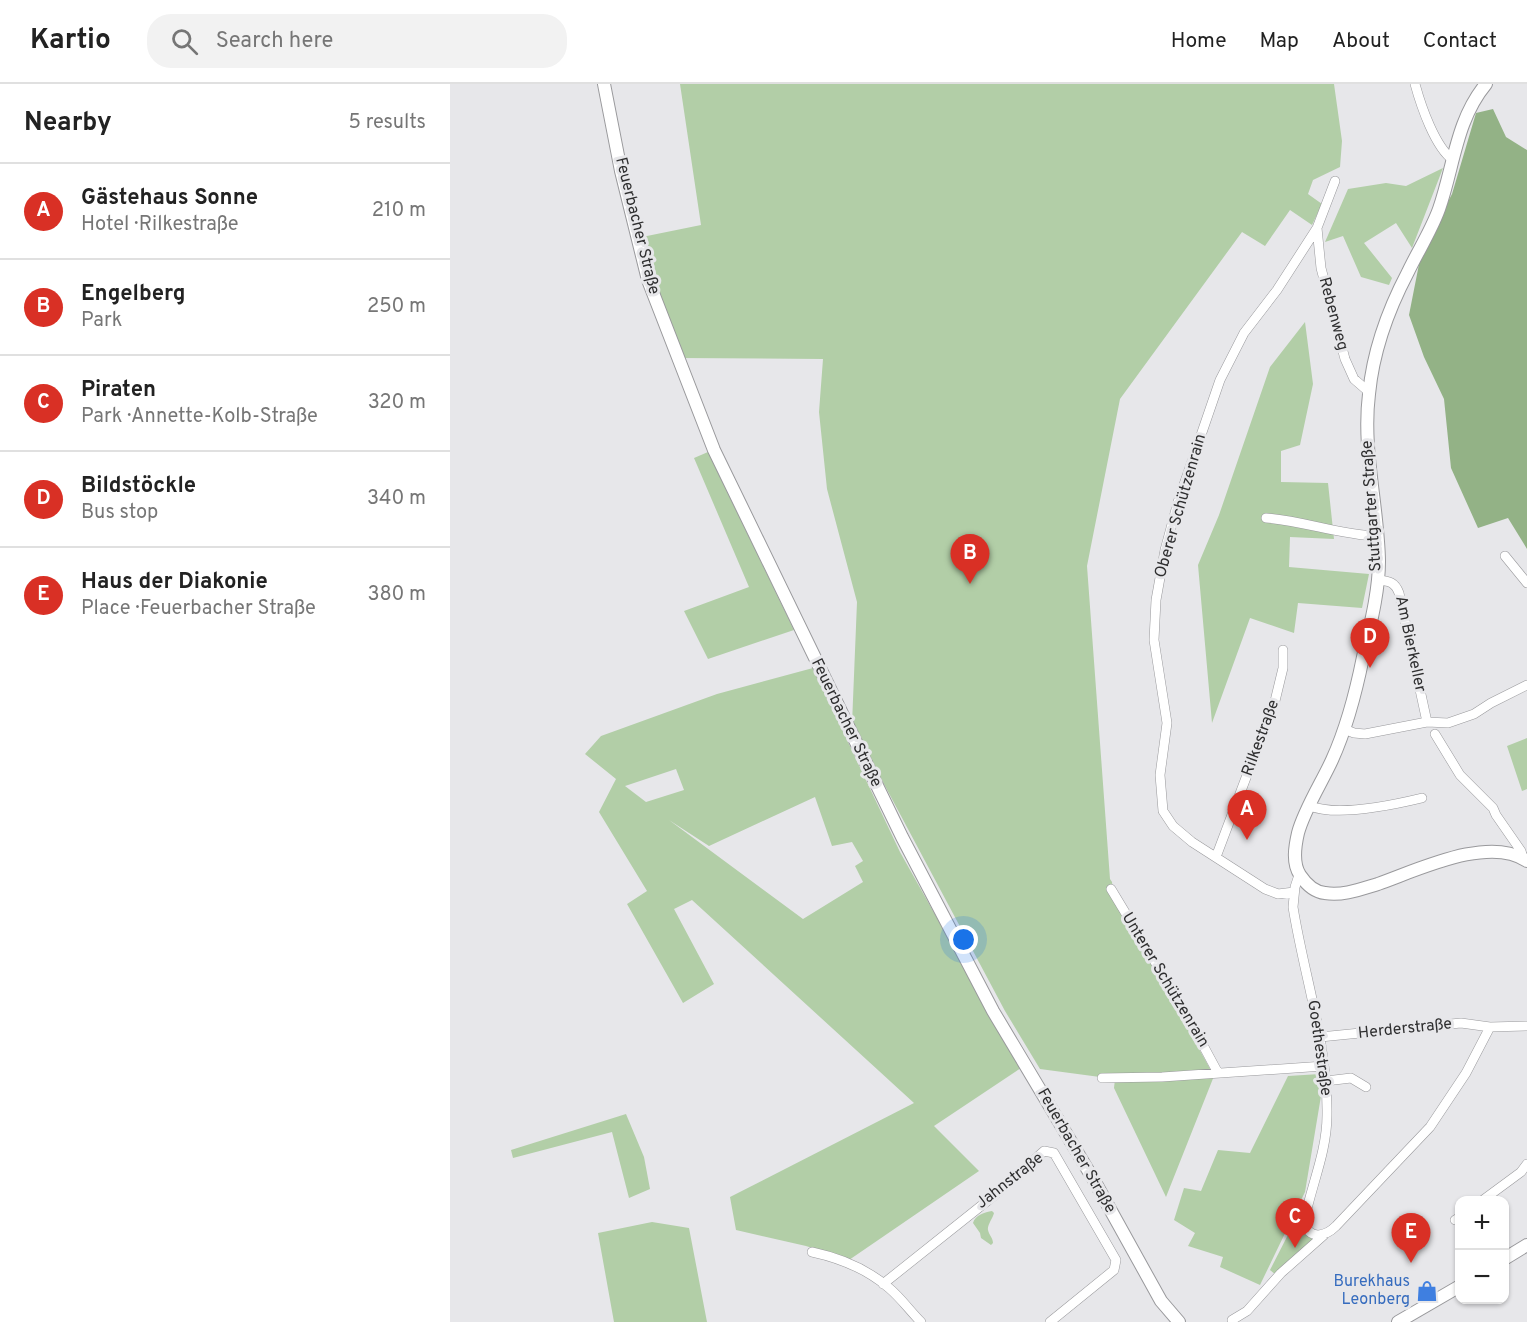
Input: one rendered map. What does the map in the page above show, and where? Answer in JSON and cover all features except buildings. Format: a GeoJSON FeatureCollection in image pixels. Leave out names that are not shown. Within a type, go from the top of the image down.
{"type":"FeatureCollection","features":[{"type":"Feature","properties":{"kind":"main road","name":"Feuerbacher Straße"},"geometry":{"type":"LineString","coordinates":[[604,84],[621,171],[648,280],[714,450],[896,827],[993,1011],[1095,1182],[1161,1301],[1176,1321]]}},
{"type":"Feature","properties":{"kind":"main road","name":"Stuttgarter Straße"},"geometry":{"type":"LineString","coordinates":[[1299,875],[1295,852],[1298,832],[1344,729],[1359,675],[1378,580],[1377,536],[1366,425],[1369,392],[1379,342],[1392,305],[1439,211],[1467,112],[1486,84]]}},
{"type":"Feature","properties":{"kind":"main road"},"geometry":{"type":"LineString","coordinates":[[1299,875],[1312,889],[1324,893],[1341,894],[1481,851],[1499,851],[1525,860]]}},
{"type":"Feature","properties":{"kind":"main road"},"geometry":{"type":"LineString","coordinates":[[1509,1255],[1527,1245]]}},
{"type":"Feature","properties":{"kind":"main road"},"geometry":{"type":"LineString","coordinates":[[1398,1322],[1455,1289]]}},
{"type":"Feature","properties":{"kind":"street"},"geometry":{"type":"LineString","coordinates":[[1415,84],[1423,108],[1442,148],[1453,160]]}},
{"type":"Feature","properties":{"kind":"street","name":"Oberer Schützenrain"},"geometry":{"type":"LineString","coordinates":[[1294,892],[1278,894],[1265,889],[1192,842],[1173,826],[1163,811],[1160,775],[1167,723],[1154,640],[1156,600],[1165,550],[1178,502],[1220,380],[1244,333],[1277,290],[1317,228],[1335,181]]}},
{"type":"Feature","properties":{"kind":"street","name":"Rebenweg"},"geometry":{"type":"LineString","coordinates":[[1317,228],[1321,268],[1345,359],[1354,380],[1369,392]]}},
{"type":"Feature","properties":{"kind":"street"},"geometry":{"type":"LineString","coordinates":[[1266,518],[1312,524],[1346,533],[1377,536]]}},
{"type":"Feature","properties":{"kind":"street"},"geometry":{"type":"LineString","coordinates":[[1505,556],[1527,583]]}},
{"type":"Feature","properties":{"kind":"street","name":"Am Bierkeller"},"geometry":{"type":"LineString","coordinates":[[1378,580],[1390,581],[1397,585],[1427,722]]}},
{"type":"Feature","properties":{"kind":"street","name":"Rilkestraße"},"geometry":{"type":"LineString","coordinates":[[1216,857],[1275,701],[1283,668],[1283,650]]}},
{"type":"Feature","properties":{"kind":"street"},"geometry":{"type":"LineString","coordinates":[[1344,729],[1365,734],[1427,722],[1448,723],[1474,714],[1527,685]]}},
{"type":"Feature","properties":{"kind":"street"},"geometry":{"type":"LineString","coordinates":[[1435,734],[1460,775],[1493,808],[1525,860]]}},
{"type":"Feature","properties":{"kind":"street"},"geometry":{"type":"LineString","coordinates":[[1310,806],[1319,810],[1351,809],[1390,806],[1422,798]]}},
{"type":"Feature","properties":{"kind":"street","name":"Goethestraße"},"geometry":{"type":"LineString","coordinates":[[1299,875],[1293,907],[1320,1037],[1326,1081],[1327,1116],[1324,1150],[1304,1222],[1306,1229],[1312,1234],[1328,1233]]}},
{"type":"Feature","properties":{"kind":"street","name":"Unterer Schützenrain"},"geometry":{"type":"LineString","coordinates":[[1110,889],[1184,1010],[1218,1073]]}},
{"type":"Feature","properties":{"kind":"street","name":"Herderstraße"},"geometry":{"type":"LineString","coordinates":[[1320,1037],[1461,1023],[1490,1028],[1527,1026]]}},
{"type":"Feature","properties":{"kind":"street"},"geometry":{"type":"LineString","coordinates":[[1232,1320],[1247,1311],[1281,1273],[1328,1233],[1430,1127],[1466,1073],[1490,1028]]}},
{"type":"Feature","properties":{"kind":"street","name":"Unterer Schützenrain"},"geometry":{"type":"LineString","coordinates":[[1102,1078],[1125,1079],[1324,1066]]}},
{"type":"Feature","properties":{"kind":"street"},"geometry":{"type":"LineString","coordinates":[[1326,1081],[1351,1078],[1366,1087]]}},
{"type":"Feature","properties":{"kind":"street","name":"Jahnstraße"},"geometry":{"type":"LineString","coordinates":[[883,1284],[996,1194],[1044,1151],[1054,1153],[1116,1260],[1114,1270],[1050,1322]]}},
{"type":"Feature","properties":{"kind":"street"},"geometry":{"type":"LineString","coordinates":[[1489,1196],[1525,1171]]}},
{"type":"Feature","properties":{"kind":"street"},"geometry":{"type":"LineString","coordinates":[[812,1252],[846,1262],[883,1284],[921,1322]]}},
{"type":"Feature","properties":{"kind":"green space"},"geometry":{"type":"Polygon","coordinates":[[[680,84],[1334,84],[1342,141],[1340,167],[1313,180],[1308,194],[1322,204],[1312,225],[1290,210],[1265,246],[1242,232],[1120,399],[1087,566],[1110,879],[1113,893],[1214,1076],[1166,1197],[1114,1088],[1115,1079],[1040,1069],[1005,1011],[852,724],[857,602],[827,489],[819,412],[823,359],[678,358],[642,237],[701,225],[680,84]]]}},
{"type":"Feature","properties":{"kind":"green space"},"geometry":{"type":"Polygon","coordinates":[[[1493,109],[1506,137],[1527,150],[1527,549],[1508,518],[1478,528],[1451,468],[1444,399],[1424,357],[1409,315],[1421,254],[1452,194],[1476,113],[1493,109]]]}},
{"type":"Feature","properties":{"kind":"green space"},"geometry":{"type":"Polygon","coordinates":[[[1443,168],[1412,248],[1396,223],[1364,243],[1392,278],[1389,285],[1361,277],[1343,236],[1325,242],[1348,189],[1386,183],[1406,186],[1443,168]]]}},
{"type":"Feature","properties":{"kind":"green space"},"geometry":{"type":"Polygon","coordinates":[[[1305,322],[1313,384],[1300,445],[1281,451],[1281,482],[1328,483],[1334,539],[1290,537],[1289,567],[1369,574],[1362,608],[1298,603],[1294,633],[1250,618],[1212,723],[1198,565],[1219,515],[1270,367],[1305,322]]]}},
{"type":"Feature","properties":{"kind":"green space"},"geometry":{"type":"Polygon","coordinates":[[[708,452],[794,630],[708,659],[684,611],[749,587],[694,458],[708,452]]]}},
{"type":"Feature","properties":{"kind":"green space"},"geometry":{"type":"Polygon","coordinates":[[[813,668],[900,852],[1021,1068],[934,1126],[979,1171],[849,1260],[806,1246],[736,1230],[730,1197],[914,1103],[692,900],[674,909],[714,984],[683,1003],[627,904],[647,891],[599,812],[616,779],[585,754],[601,736],[717,694],[813,668]],[[676,769],[625,786],[646,802],[684,790],[676,769]],[[815,797],[709,846],[669,820],[803,919],[863,882],[855,866],[863,861],[852,842],[832,846],[815,797]]]}},
{"type":"Feature","properties":{"kind":"green space"},"geometry":{"type":"Polygon","coordinates":[[[1527,738],[1527,789],[1522,791],[1507,746],[1527,738]]]}},
{"type":"Feature","properties":{"kind":"green space"},"geometry":{"type":"Polygon","coordinates":[[[1320,1074],[1321,1096],[1305,1192],[1260,1285],[1220,1267],[1223,1257],[1188,1246],[1195,1233],[1174,1220],[1184,1188],[1201,1191],[1218,1150],[1250,1153],[1288,1076],[1320,1074]]]}},
{"type":"Feature","properties":{"kind":"green space"},"geometry":{"type":"Polygon","coordinates":[[[626,1114],[644,1157],[650,1189],[629,1198],[612,1132],[513,1158],[511,1150],[626,1114]]]}},
{"type":"Feature","properties":{"kind":"green space"},"geometry":{"type":"Polygon","coordinates":[[[992,1211],[994,1213],[988,1228],[993,1241],[991,1245],[981,1238],[973,1223],[978,1216],[992,1211]]]}},
{"type":"Feature","properties":{"kind":"green space"},"geometry":{"type":"Polygon","coordinates":[[[652,1222],[689,1228],[707,1322],[614,1322],[598,1233],[652,1222]]]}},
{"type":"Feature","properties":{"kind":"green space"},"geometry":{"type":"Polygon","coordinates":[[[1298,1224],[1314,1242],[1276,1275],[1270,1270],[1293,1225],[1298,1224]]]}},
{"type":"Feature","properties":{"kind":"place","name":"Engelberg"},"geometry":{"type":"Point","coordinates":[970,584]}},
{"type":"Feature","properties":{"kind":"place","name":"Bildstöckle"},"geometry":{"type":"Point","coordinates":[1370,668]}},
{"type":"Feature","properties":{"kind":"place","name":"Gästehaus Sonne"},"geometry":{"type":"Point","coordinates":[1247,840]}},
{"type":"Feature","properties":{"kind":"place","name":"Piraten"},"geometry":{"type":"Point","coordinates":[1295,1248]}},
{"type":"Feature","properties":{"kind":"place","name":"Haus der Diakonie"},"geometry":{"type":"Point","coordinates":[1411,1263]}},
{"type":"Feature","properties":{"kind":"place","name":"Burekhaus Leonberg"},"geometry":{"type":"Point","coordinates":[1427,1291]}}]}
